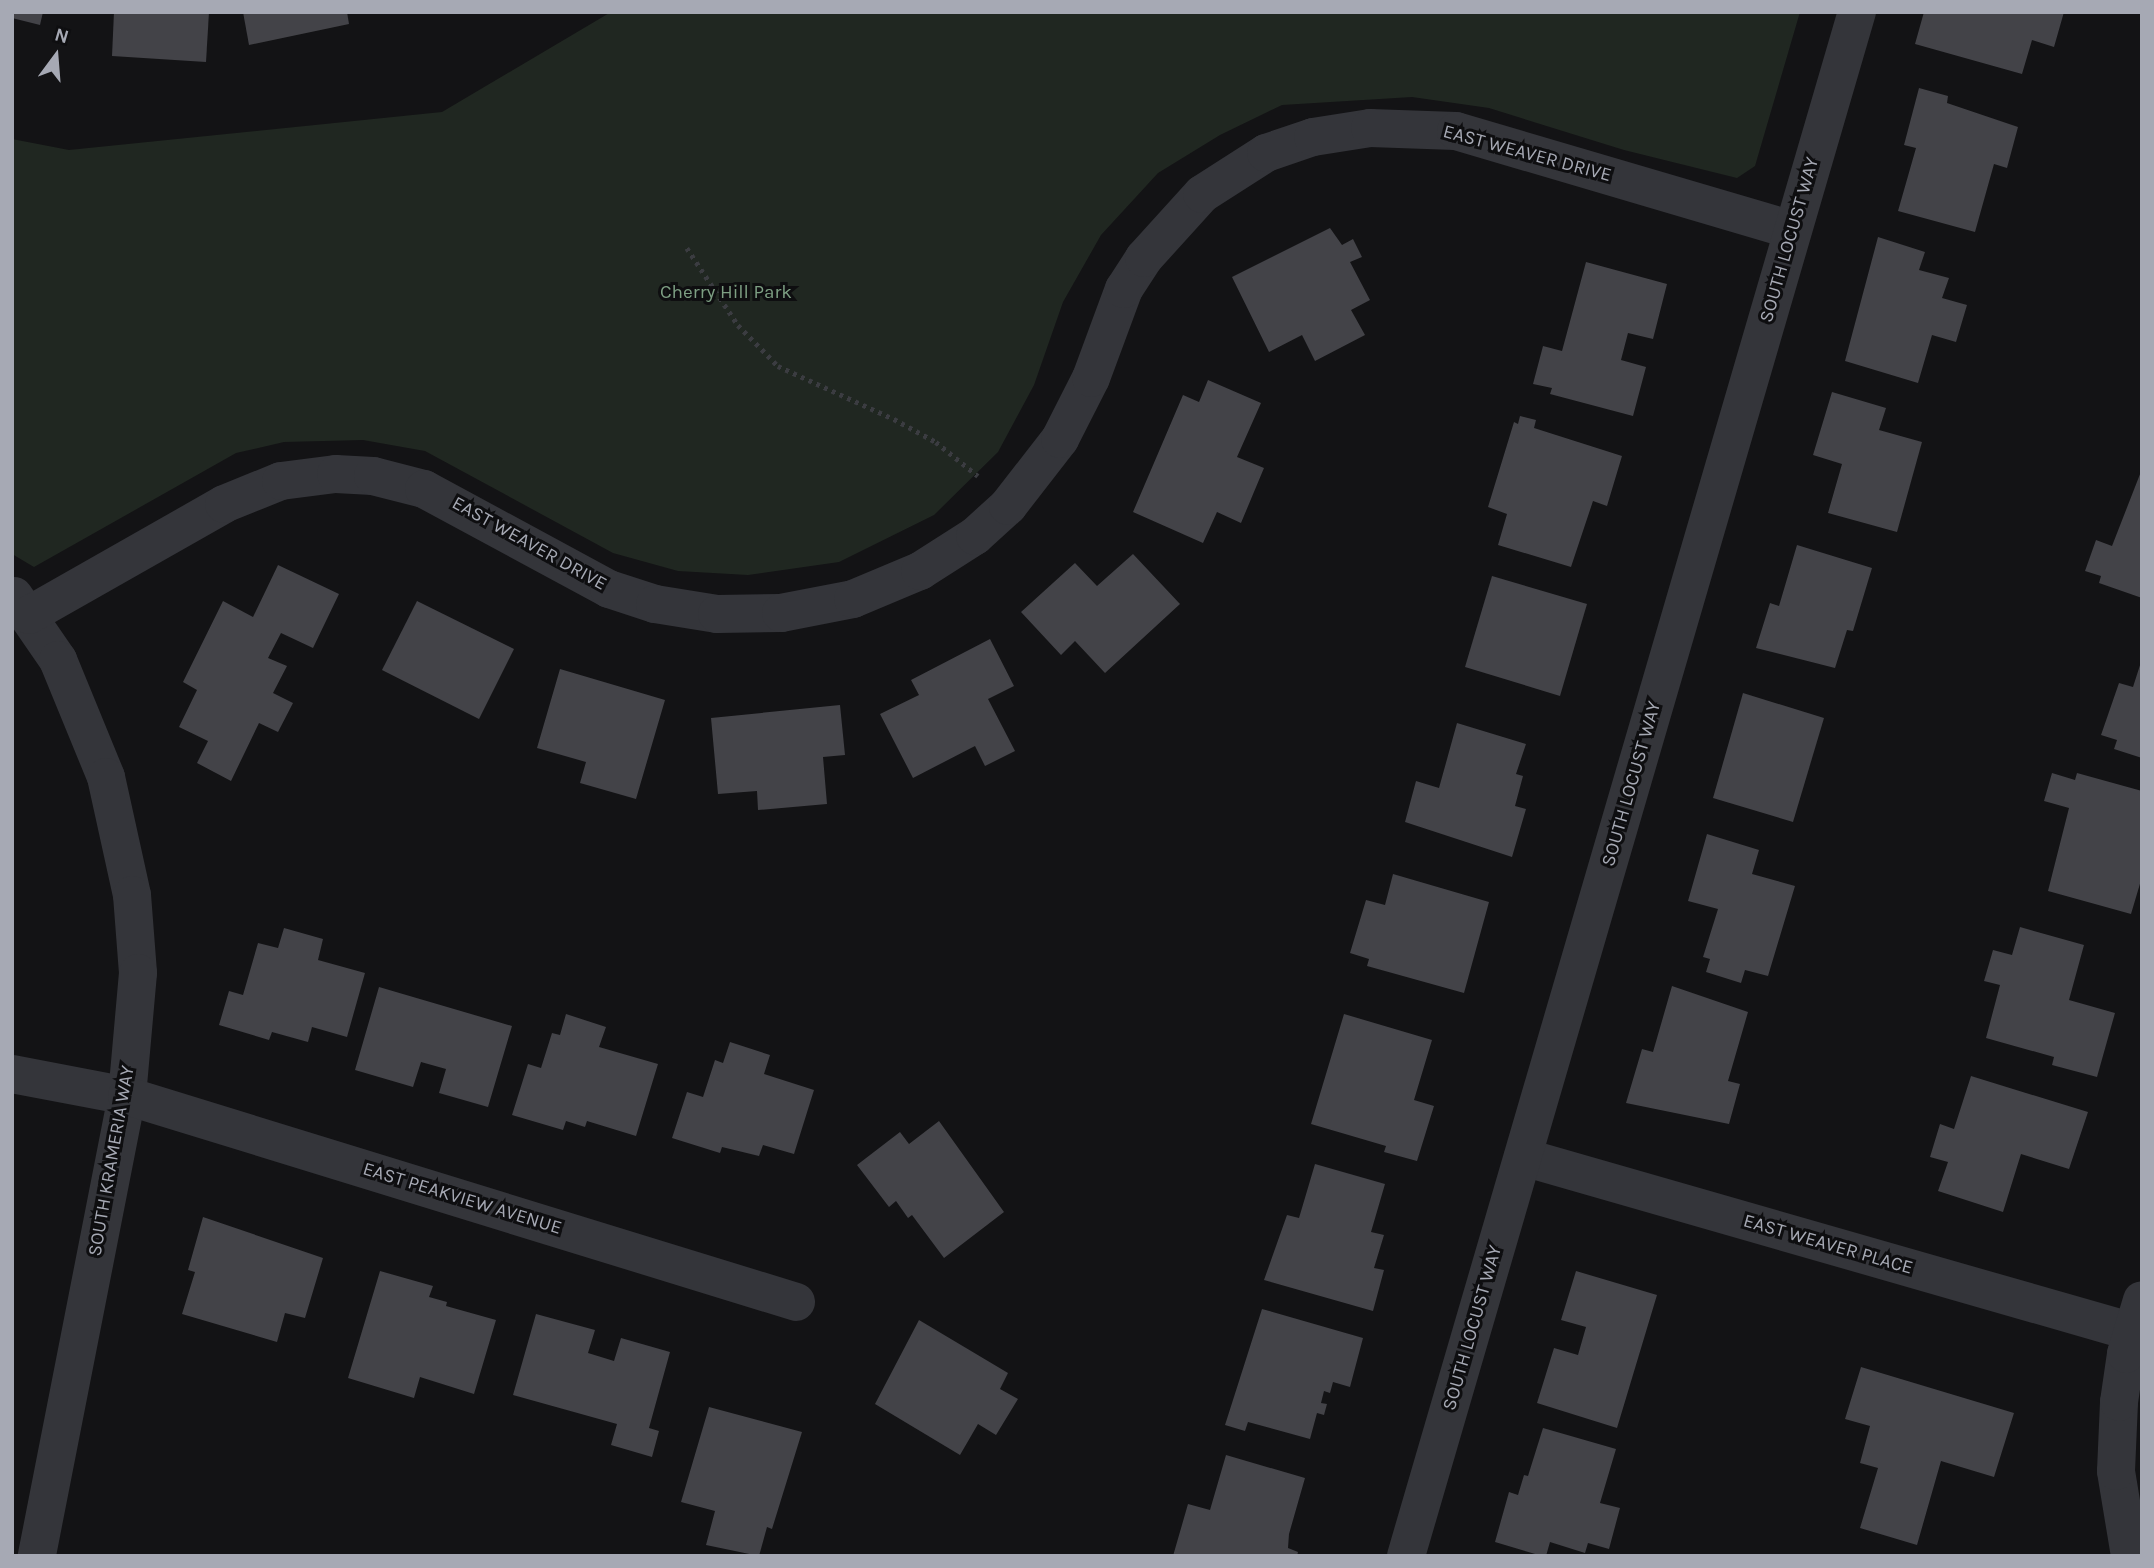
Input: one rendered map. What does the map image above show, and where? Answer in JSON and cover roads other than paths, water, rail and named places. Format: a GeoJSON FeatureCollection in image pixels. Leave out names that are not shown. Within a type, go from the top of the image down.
{"type":"FeatureCollection","features":[{"type":"Feature","properties":{"kind":"street","name":"SOUTH LOCUST WAY"},"geometry":{"type":"LineString","coordinates":[[1406,1556],[1857,12]]}},
{"type":"Feature","properties":{"kind":"street","name":"EAST WEAVER DRIVE"},"geometry":{"type":"LineString","coordinates":[[20,604],[224,504],[281,481],[336,474],[373,476],[424,489],[609,589],[654,604],[717,614],[781,613],[853,599],[920,571],[975,536],[1008,506],[1060,439],[1091,378],[1124,289],[1144,258],[1202,194],[1266,153],[1313,136],[1370,128],[1457,131],[1793,230]]}},
{"type":"Feature","properties":{"kind":"street","name":"SOUTH KRAMERIA WAY"},"geometry":{"type":"LineString","coordinates":[[20,604],[58,660],[106,777],[132,895],[138,973],[127,1096],[37,1556]]}},
{"type":"Feature","properties":{"kind":"street","name":"EAST PEAKVIEW AVENUE"},"geometry":{"type":"LineString","coordinates":[[12,1074],[127,1096],[796,1302]]}},
{"type":"Feature","properties":{"kind":"street","name":"EAST WEAVER PLACE"},"geometry":{"type":"LineString","coordinates":[[1523,1157],[2137,1316]]}},
{"type":"Feature","properties":{"kind":"street"},"geometry":{"type":"LineString","coordinates":[[2130,1556],[2116,1471],[2119,1402],[2137,1316]]}},
{"type":"Feature","properties":{"kind":"park label","name":"Cherry Hill Park"},"geometry":{"type":"Point","coordinates":[726,293]}}]}
